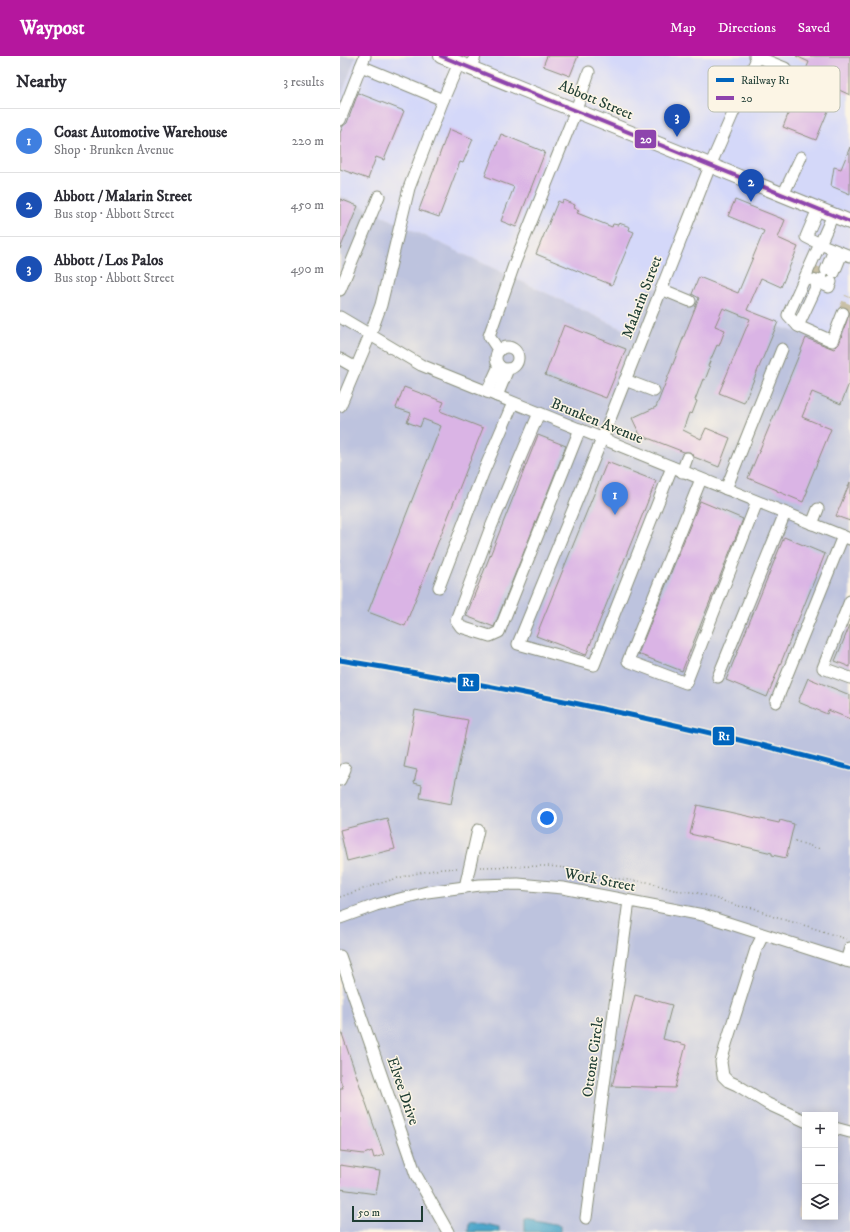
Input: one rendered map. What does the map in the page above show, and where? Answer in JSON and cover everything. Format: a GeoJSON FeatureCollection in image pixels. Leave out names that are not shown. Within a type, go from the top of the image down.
{"type":"FeatureCollection","features":[{"type":"Feature","properties":{"kind":"main road","name":"Abbott Street"},"geometry":{"type":"LineString","coordinates":[[441,56],[468,62],[576,110],[850,222]]}},
{"type":"Feature","properties":{"kind":"street"},"geometry":{"type":"LineString","coordinates":[[757,56],[780,66]]}},
{"type":"Feature","properties":{"kind":"street","name":"Malarin Street"},"geometry":{"type":"LineString","coordinates":[[753,66],[757,56]]}},
{"type":"Feature","properties":{"kind":"street"},"geometry":{"type":"LineString","coordinates":[[340,120],[363,61],[443,100]]}},
{"type":"Feature","properties":{"kind":"street"},"geometry":{"type":"LineString","coordinates":[[340,406],[381,305],[409,188],[443,100],[468,62]]}},
{"type":"Feature","properties":{"kind":"street"},"geometry":{"type":"LineString","coordinates":[[498,351],[508,347],[515,350],[518,360],[517,364],[511,368],[503,367],[496,360],[498,351],[490,336],[514,262],[576,110],[589,72]]}},
{"type":"Feature","properties":{"kind":"street","name":"Malarin Street"},"geometry":{"type":"LineString","coordinates":[[672,467],[594,665],[518,644],[733,112]]}},
{"type":"Feature","properties":{"kind":"street"},"geometry":{"type":"LineString","coordinates":[[783,195],[801,157]]}},
{"type":"Feature","properties":{"kind":"street"},"geometry":{"type":"LineString","coordinates":[[341,283],[379,196]]}},
{"type":"Feature","properties":{"kind":"street"},"geometry":{"type":"LineString","coordinates":[[818,209],[806,237],[835,250]]}},
{"type":"Feature","properties":{"kind":"street"},"geometry":{"type":"LineString","coordinates":[[798,326],[825,277],[835,250],[833,215]]}},
{"type":"Feature","properties":{"kind":"street"},"geometry":{"type":"LineString","coordinates":[[835,250],[805,277],[788,315],[798,326],[832,341],[843,313]]}},
{"type":"Feature","properties":{"kind":"street"},"geometry":{"type":"LineString","coordinates":[[805,277],[825,277]]}},
{"type":"Feature","properties":{"kind":"street"},"geometry":{"type":"LineString","coordinates":[[661,289],[690,301]]}},
{"type":"Feature","properties":{"kind":"street","name":"Brunken Avenue"},"geometry":{"type":"LineString","coordinates":[[340,317],[421,365],[847,538]]}},
{"type":"Feature","properties":{"kind":"street"},"geometry":{"type":"LineString","coordinates":[[726,489],[782,349]]}},
{"type":"Feature","properties":{"kind":"street"},"geometry":{"type":"LineString","coordinates":[[340,359],[356,368]]}},
{"type":"Feature","properties":{"kind":"street"},"geometry":{"type":"LineString","coordinates":[[492,394],[503,367]]}},
{"type":"Feature","properties":{"kind":"street"},"geometry":{"type":"LineString","coordinates":[[625,380],[654,392]]}},
{"type":"Feature","properties":{"kind":"street"},"geometry":{"type":"LineString","coordinates":[[439,587],[483,473],[513,403]]}},
{"type":"Feature","properties":{"kind":"street"},"geometry":{"type":"LineString","coordinates":[[539,414],[490,527],[456,620],[461,627],[490,636],[499,632],[580,430]]}},
{"type":"Feature","properties":{"kind":"street"},"geometry":{"type":"LineString","coordinates":[[682,472],[687,458]]}},
{"type":"Feature","properties":{"kind":"street"},"geometry":{"type":"LineString","coordinates":[[700,479],[628,661],[686,683],[757,502]]}},
{"type":"Feature","properties":{"kind":"street"},"geometry":{"type":"LineString","coordinates":[[812,524],[818,509]]}},
{"type":"Feature","properties":{"kind":"street"},"geometry":{"type":"LineString","coordinates":[[718,677],[785,513]]}},
{"type":"Feature","properties":{"kind":"street"},"geometry":{"type":"LineString","coordinates":[[776,702],[847,538]]}},
{"type":"Feature","properties":{"kind":"street"},"geometry":{"type":"LineString","coordinates":[[850,601],[823,668],[850,678]]}},
{"type":"Feature","properties":{"kind":"street"},"geometry":{"type":"LineString","coordinates":[[340,780],[345,769]]}},
{"type":"Feature","properties":{"kind":"street"},"geometry":{"type":"LineString","coordinates":[[465,887],[478,830]]}},
{"type":"Feature","properties":{"kind":"street","name":"Work Street"},"geometry":{"type":"LineString","coordinates":[[340,918],[376,904],[426,892],[480,885],[518,884],[564,888],[703,916],[848,962]]}},
{"type":"Feature","properties":{"kind":"street","name":"Ottone Circle"},"geometry":{"type":"LineString","coordinates":[[586,1218],[629,901]]}},
{"type":"Feature","properties":{"kind":"street"},"geometry":{"type":"LineString","coordinates":[[763,934],[756,949],[721,1062],[723,1076],[728,1081],[768,1104],[802,1120]]}},
{"type":"Feature","properties":{"kind":"street"},"geometry":{"type":"LineString","coordinates":[[848,962],[850,948]]}},
{"type":"Feature","properties":{"kind":"street","name":"Elvee Drive"},"geometry":{"type":"LineString","coordinates":[[340,956],[416,1174],[448,1232]]}},
{"type":"Feature","properties":{"kind":"street"},"geometry":{"type":"LineString","coordinates":[[838,1129],[850,1132]]}},
{"type":"Feature","properties":{"kind":"path"},"geometry":{"type":"LineString","coordinates":[[795,841],[820,849]]}},
{"type":"Feature","properties":{"kind":"shaded area"},"geometry":{"type":"Polygon","coordinates":[[[340,56],[356,56],[340,99],[340,56]]]}},
{"type":"Feature","properties":{"kind":"shaded area"},"geometry":{"type":"Polygon","coordinates":[[[356,56],[791,56],[817,66],[708,66],[708,112],[840,112],[840,75],[850,79],[850,323],[844,320],[834,344],[650,286],[631,333],[340,196],[340,99],[356,56]]]}},
{"type":"Feature","properties":{"kind":"shaded area"},"geometry":{"type":"Polygon","coordinates":[[[340,196],[631,333],[650,286],[834,344],[844,320],[850,323],[850,1232],[340,1232],[340,196]]]}},
{"type":"Feature","properties":{"kind":"water"},"geometry":{"type":"Polygon","coordinates":[[[525,1218],[560,1225],[560,1232],[525,1232],[525,1218]]]}},
{"type":"Feature","properties":{"kind":"water"},"geometry":{"type":"Polygon","coordinates":[[[469,1221],[499,1227],[499,1232],[468,1232],[469,1221]]]}},
{"type":"Feature","properties":{"kind":"building"},"geometry":{"type":"Polygon","coordinates":[[[547,56],[578,56],[570,76],[543,66],[547,56]]]}},
{"type":"Feature","properties":{"kind":"building"},"geometry":{"type":"Polygon","coordinates":[[[796,56],[850,56],[850,95],[840,90],[840,66],[807,66],[809,62],[796,56]]]}},
{"type":"Feature","properties":{"kind":"building"},"geometry":{"type":"Polygon","coordinates":[[[358,93],[404,111],[384,160],[376,157],[368,179],[340,169],[340,133],[343,126],[347,123],[358,93]]]}},
{"type":"Feature","properties":{"kind":"building"},"geometry":{"type":"Polygon","coordinates":[[[789,112],[828,112],[816,140],[783,127],[789,112]]]}},
{"type":"Feature","properties":{"kind":"building"},"geometry":{"type":"Polygon","coordinates":[[[449,129],[473,139],[463,163],[460,162],[439,217],[419,210],[449,129]]]}},
{"type":"Feature","properties":{"kind":"building"},"geometry":{"type":"Polygon","coordinates":[[[501,134],[545,152],[516,227],[501,221],[514,187],[485,176],[501,134]]]}},
{"type":"Feature","properties":{"kind":"building"},"geometry":{"type":"Polygon","coordinates":[[[850,147],[850,194],[831,186],[834,167],[841,169],[850,147]]]}},
{"type":"Feature","properties":{"kind":"building"},"geometry":{"type":"Polygon","coordinates":[[[340,199],[358,206],[340,249],[340,199]]]}},
{"type":"Feature","properties":{"kind":"building"},"geometry":{"type":"Polygon","coordinates":[[[563,200],[575,205],[574,208],[579,210],[577,213],[612,227],[613,224],[618,225],[619,223],[630,227],[629,230],[634,232],[612,285],[536,254],[558,201],[562,203],[563,200]]]}},
{"type":"Feature","properties":{"kind":"building"},"geometry":{"type":"Polygon","coordinates":[[[735,200],[785,220],[778,238],[798,247],[781,287],[761,278],[747,310],[778,322],[744,403],[719,393],[750,319],[723,308],[715,326],[725,330],[719,346],[717,345],[708,366],[710,367],[705,380],[703,379],[695,400],[697,401],[692,414],[689,413],[683,430],[701,439],[706,428],[730,438],[719,467],[694,457],[690,452],[684,452],[640,435],[632,418],[656,407],[699,298],[692,294],[699,277],[738,293],[764,231],[728,216],[735,200]]]}},
{"type":"Feature","properties":{"kind":"building"},"geometry":{"type":"Polygon","coordinates":[[[850,311],[850,381],[841,404],[812,392],[802,417],[831,429],[806,490],[808,490],[803,502],[748,478],[806,338],[834,349],[839,344],[850,311]]]}},
{"type":"Feature","properties":{"kind":"building"},"geometry":{"type":"Polygon","coordinates":[[[564,325],[626,349],[606,398],[545,375],[564,325]]]}},
{"type":"Feature","properties":{"kind":"building"},"geometry":{"type":"Polygon","coordinates":[[[404,387],[444,402],[440,411],[483,428],[405,626],[368,612],[441,426],[423,419],[420,427],[407,422],[411,413],[396,408],[404,387]]]}},
{"type":"Feature","properties":{"kind":"building"},"geometry":{"type":"Polygon","coordinates":[[[538,435],[566,446],[494,627],[466,616],[538,435]]]}},
{"type":"Feature","properties":{"kind":"building"},"geometry":{"type":"Polygon","coordinates":[[[607,462],[656,481],[586,655],[536,636],[607,462]]]}},
{"type":"Feature","properties":{"kind":"building"},"geometry":{"type":"Polygon","coordinates":[[[850,482],[850,521],[836,516],[850,482]]]}},
{"type":"Feature","properties":{"kind":"building"},"geometry":{"type":"Polygon","coordinates":[[[700,501],[743,519],[682,671],[638,654],[700,501]]]}},
{"type":"Feature","properties":{"kind":"building"},"geometry":{"type":"Polygon","coordinates":[[[784,537],[825,554],[767,697],[726,680],[784,537]]]}},
{"type":"Feature","properties":{"kind":"building"},"geometry":{"type":"Polygon","coordinates":[[[850,625],[850,667],[835,661],[850,625]]]}},
{"type":"Feature","properties":{"kind":"building"},"geometry":{"type":"Polygon","coordinates":[[[808,678],[850,695],[850,719],[828,710],[827,714],[798,702],[808,678]]]}},
{"type":"Feature","properties":{"kind":"building"},"geometry":{"type":"Polygon","coordinates":[[[415,710],[468,720],[451,804],[420,798],[422,785],[414,783],[417,770],[404,767],[415,710]]]}},
{"type":"Feature","properties":{"kind":"building"},"geometry":{"type":"Polygon","coordinates":[[[697,805],[779,823],[780,820],[794,824],[786,858],[772,855],[772,853],[690,834],[697,805]]]}},
{"type":"Feature","properties":{"kind":"building"},"geometry":{"type":"Polygon","coordinates":[[[387,818],[395,849],[347,861],[340,830],[387,818]]]}},
{"type":"Feature","properties":{"kind":"building"},"geometry":{"type":"Polygon","coordinates":[[[635,995],[672,1005],[663,1039],[686,1045],[675,1088],[612,1086],[635,995]]]}},
{"type":"Feature","properties":{"kind":"building"},"geometry":{"type":"Polygon","coordinates":[[[340,1031],[384,1155],[374,1158],[372,1151],[364,1154],[340,1151],[340,1088],[343,1088],[340,1079],[340,1031]]]}},
{"type":"Feature","properties":{"kind":"building"},"geometry":{"type":"Polygon","coordinates":[[[340,1165],[380,1171],[376,1194],[340,1189],[340,1165]]]}},
{"type":"Feature","properties":{"kind":"tunnel"},"geometry":{"type":"LineString","coordinates":[[817,277],[821,268]]}},
{"type":"Feature","properties":{"kind":"tunnel"},"geometry":{"type":"LineString","coordinates":[[843,313],[850,297]]}},
{"type":"Feature","properties":{"kind":"rail line","name":"R1"},"geometry":{"type":"LineString","coordinates":[[340,660],[469,682],[660,721],[850,768]]}},
{"type":"Feature","properties":{"kind":"transit line","name":"20"},"geometry":{"type":"LineString","coordinates":[[441,56],[850,222]]}},
{"type":"Feature","properties":{"kind":"place","name":"Abbott / Los Palos"},"geometry":{"type":"Point","coordinates":[677,137]}},
{"type":"Feature","properties":{"kind":"place","name":"Abbott / Malarin Street"},"geometry":{"type":"Point","coordinates":[751,202]}},
{"type":"Feature","properties":{"kind":"place","name":"Coast Automotive Warehouse"},"geometry":{"type":"Point","coordinates":[615,515]}}]}
